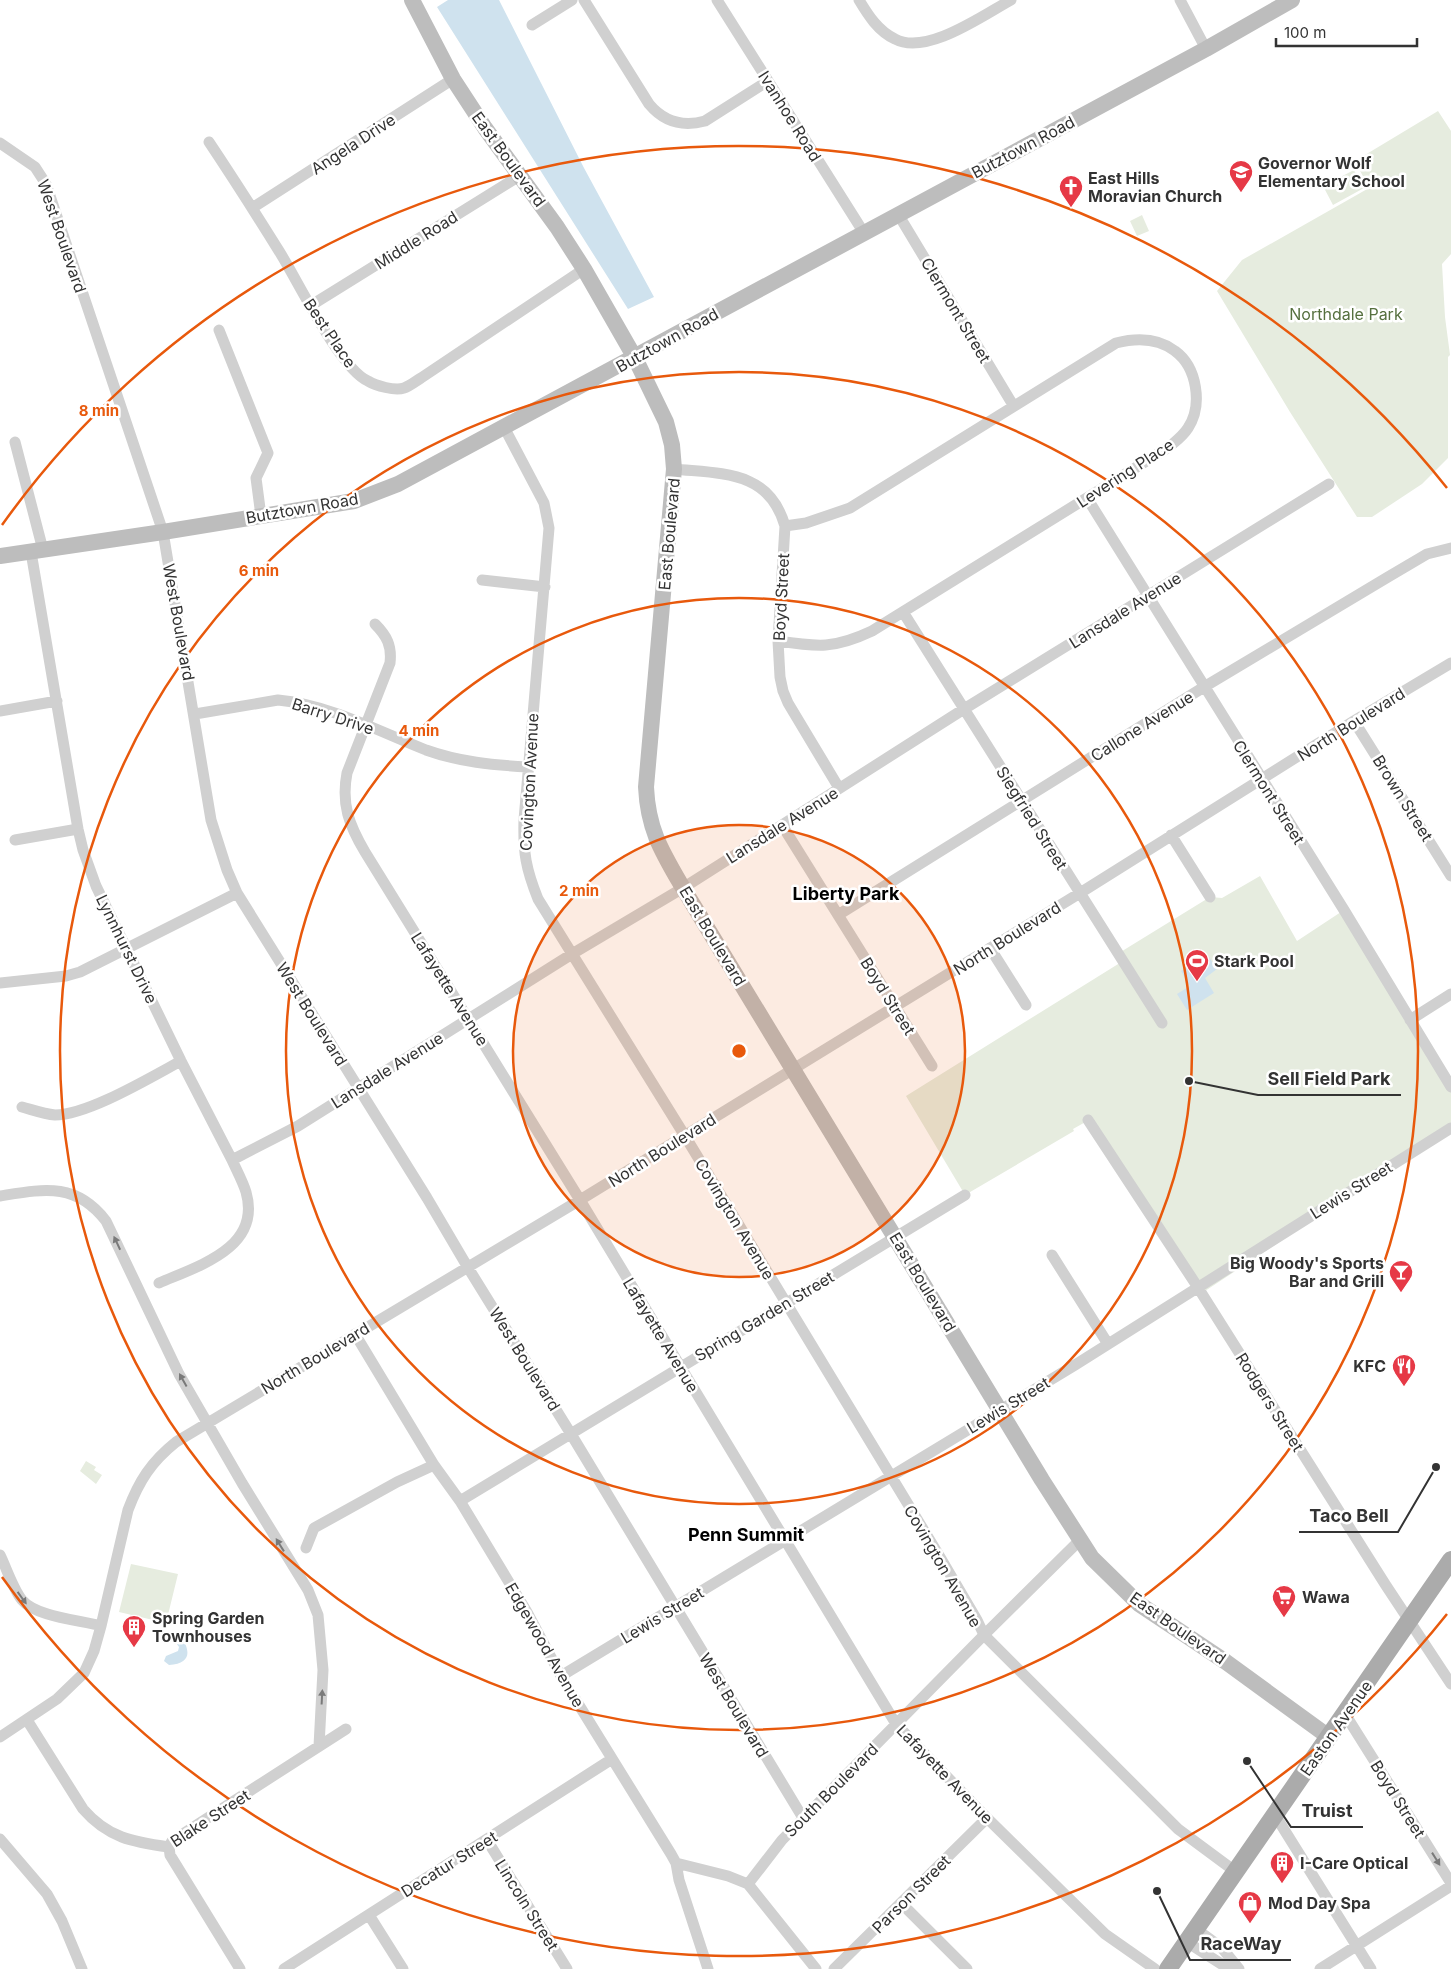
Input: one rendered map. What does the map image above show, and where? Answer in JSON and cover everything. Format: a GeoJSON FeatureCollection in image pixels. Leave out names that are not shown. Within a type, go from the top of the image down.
{"type":"FeatureCollection","features":[{"type":"Feature","properties":{"kind":"main road","name":"Easton Avenue"},"geometry":{"type":"LineString","coordinates":[[1168,1969],[1451,1560]]}},
{"type":"Feature","properties":{"kind":"street","name":"East Boulevard"},"geometry":{"type":"LineString","coordinates":[[412,0],[453,80],[485,128],[521,175],[584,269],[635,358],[666,422],[672,445],[674,469],[646,787],[647,809],[657,841],[683,888],[1080,1540],[1107,1574],[1139,1604],[1226,1662],[1329,1737]]}},
{"type":"Feature","properties":{"kind":"street"},"geometry":{"type":"LineString","coordinates":[[532,25],[572,0]]}},
{"type":"Feature","properties":{"kind":"street"},"geometry":{"type":"LineString","coordinates":[[584,0],[650,104],[662,116],[670,120],[683,124],[705,121],[768,81]]}},
{"type":"Feature","properties":{"kind":"street","name":"Ivanhoe Road"},"geometry":{"type":"LineString","coordinates":[[717,0],[864,233]]}},
{"type":"Feature","properties":{"kind":"street"},"geometry":{"type":"LineString","coordinates":[[859,0],[871,20],[883,32],[898,41],[913,44],[931,41],[944,36],[1011,0]]}},
{"type":"Feature","properties":{"kind":"street"},"geometry":{"type":"LineString","coordinates":[[1180,0],[1206,49]]}},
{"type":"Feature","properties":{"kind":"street","name":"Butztown Road"},"geometry":{"type":"LineString","coordinates":[[0,556],[354,501],[398,484],[1206,49],[1292,0]]}},
{"type":"Feature","properties":{"kind":"street","name":"Angela Drive"},"geometry":{"type":"LineString","coordinates":[[252,208],[453,80]]}},
{"type":"Feature","properties":{"kind":"street","name":"Best Place"},"geometry":{"type":"LineString","coordinates":[[209,142],[252,208],[339,352],[366,381],[386,387],[403,388],[421,378],[584,269]]}},
{"type":"Feature","properties":{"kind":"street","name":"West Boulevard"},"geometry":{"type":"LineString","coordinates":[[0,143],[35,167],[46,184],[163,532],[211,820],[227,870],[237,893],[427,1198],[804,1818]]}},
{"type":"Feature","properties":{"kind":"street","name":"Middle Road"},"geometry":{"type":"LineString","coordinates":[[310,306],[521,175]]}},
{"type":"Feature","properties":{"kind":"street","name":"Clermont Street"},"geometry":{"type":"LineString","coordinates":[[898,214],[1013,405]]}},
{"type":"Feature","properties":{"kind":"street"},"geometry":{"type":"LineString","coordinates":[[218,330],[268,453],[256,478],[261,516]]}},
{"type":"Feature","properties":{"kind":"street","name":"Levering Place"},"geometry":{"type":"LineString","coordinates":[[778,641],[813,646],[836,645],[872,631],[1169,447],[1189,427],[1194,416],[1197,397],[1196,387],[1184,360],[1176,351],[1156,342],[1136,339],[1116,343],[1013,405],[850,508],[806,523],[785,526]]}},
{"type":"Feature","properties":{"kind":"street","name":"Covington Avenue"},"geometry":{"type":"LineString","coordinates":[[504,427],[544,502],[549,528],[524,828],[526,868],[538,899],[685,1136],[940,1557],[984,1635],[1178,1829],[1236,1872]]}},
{"type":"Feature","properties":{"kind":"street","name":"Lynnhurst Drive"},"geometry":{"type":"LineString","coordinates":[[15,442],[37,551],[58,701],[83,850],[96,886],[232,1160],[246,1193],[248,1211],[244,1231],[235,1244],[226,1251],[159,1283]]}},
{"type":"Feature","properties":{"kind":"street","name":"Boyd Street"},"geometry":{"type":"LineString","coordinates":[[674,469],[734,476],[755,483],[772,499],[781,513],[785,526],[778,668],[783,691],[839,788]]}},
{"type":"Feature","properties":{"kind":"street","name":"Lansdale Avenue"},"geometry":{"type":"LineString","coordinates":[[232,1160],[298,1126],[572,954],[683,888],[964,709],[1329,484]]}},
{"type":"Feature","properties":{"kind":"street","name":"Clermont Street"},"geometry":{"type":"LineString","coordinates":[[1087,498],[1451,1087]]}},
{"type":"Feature","properties":{"kind":"street","name":"Callone Avenue"},"geometry":{"type":"LineString","coordinates":[[838,915],[1204,687],[1427,554],[1451,548]]}},
{"type":"Feature","properties":{"kind":"street"},"geometry":{"type":"LineString","coordinates":[[482,580],[545,587]]}},
{"type":"Feature","properties":{"kind":"street","name":"Siegfried Street"},"geometry":{"type":"LineString","coordinates":[[903,612],[1162,1023]]}},
{"type":"Feature","properties":{"kind":"street","name":"Lafayette Avenue"},"geometry":{"type":"LineString","coordinates":[[375,624],[387,638],[390,656],[388,670],[347,773],[345,798],[348,820],[364,852],[580,1200],[896,1724],[987,1818],[1105,1934],[1155,1969]]}},
{"type":"Feature","properties":{"kind":"street","name":"North Boulevard"},"geometry":{"type":"LineString","coordinates":[[0,1737],[57,1698],[84,1673],[94,1651],[101,1626],[128,1510],[134,1494],[150,1466],[176,1442],[685,1136],[1080,893],[1354,721],[1451,663]]}},
{"type":"Feature","properties":{"kind":"street","name":"Barry Drive"},"geometry":{"type":"LineString","coordinates":[[194,714],[278,700],[309,705],[456,759],[474,763],[528,768]]}},
{"type":"Feature","properties":{"kind":"street"},"geometry":{"type":"LineString","coordinates":[[0,711],[58,701]]}},
{"type":"Feature","properties":{"kind":"street","name":"Brown Street"},"geometry":{"type":"LineString","coordinates":[[1354,721],[1451,876]]}},
{"type":"Feature","properties":{"kind":"street","name":"Boyd Street"},"geometry":{"type":"LineString","coordinates":[[782,825],[932,1066]]}},
{"type":"Feature","properties":{"kind":"street"},"geometry":{"type":"LineString","coordinates":[[15,840],[78,829]]}},
{"type":"Feature","properties":{"kind":"street"},"geometry":{"type":"LineString","coordinates":[[1171,835],[1210,897]]}},
{"type":"Feature","properties":{"kind":"street"},"geometry":{"type":"LineString","coordinates":[[0,983],[66,976],[80,972],[237,893]]}},
{"type":"Feature","properties":{"kind":"street"},"geometry":{"type":"LineString","coordinates":[[990,948],[1026,1005]]}},
{"type":"Feature","properties":{"kind":"street"},"geometry":{"type":"LineString","coordinates":[[1410,1020],[1451,994]]}},
{"type":"Feature","properties":{"kind":"street"},"geometry":{"type":"LineString","coordinates":[[22,1107],[55,1115],[76,1112],[182,1061]]}},
{"type":"Feature","properties":{"kind":"street","name":"Rodgers Street"},"geometry":{"type":"LineString","coordinates":[[1088,1120],[1197,1286],[1408,1621],[1451,1684]]}},
{"type":"Feature","properties":{"kind":"street","name":"Lewis Street"},"geometry":{"type":"LineString","coordinates":[[561,1676],[1108,1344],[1197,1286],[1451,1128]]}},
{"type":"Feature","properties":{"kind":"street"},"geometry":{"type":"LineString","coordinates":[[0,1196],[51,1191],[66,1192],[79,1196],[100,1213],[112,1230],[179,1374],[250,1497],[308,1590],[318,1615],[323,1670],[320,1746]]}},
{"type":"Feature","properties":{"kind":"street","name":"Spring Garden Street"},"geometry":{"type":"LineString","coordinates":[[460,1501],[965,1194]]}},
{"type":"Feature","properties":{"kind":"street"},"geometry":{"type":"LineString","coordinates":[[1052,1255],[1108,1344]]}},
{"type":"Feature","properties":{"kind":"street","name":"Edgewood Avenue"},"geometry":{"type":"LineString","coordinates":[[355,1334],[434,1465],[460,1501],[527,1612],[561,1676],[676,1863],[679,1880],[708,1969]]}},
{"type":"Feature","properties":{"kind":"street"},"geometry":{"type":"LineString","coordinates":[[306,1548],[314,1528],[354,1508],[397,1482],[434,1465]]}},
{"type":"Feature","properties":{"kind":"street","name":"South Boulevard"},"geometry":{"type":"LineString","coordinates":[[748,1884],[782,1840],[1080,1540]]}},
{"type":"Feature","properties":{"kind":"street"},"geometry":{"type":"LineString","coordinates":[[0,1554],[21,1599],[28,1605],[41,1612],[101,1626]]}},
{"type":"Feature","properties":{"kind":"street","name":"Boyd Street"},"geometry":{"type":"LineString","coordinates":[[1345,1714],[1451,1885]]}},
{"type":"Feature","properties":{"kind":"street","name":"Blake Street"},"geometry":{"type":"LineString","coordinates":[[27,1720],[91,1819],[109,1832],[122,1838],[169,1847],[172,1841],[178,1837],[346,1729]]}},
{"type":"Feature","properties":{"kind":"street","name":"Decatur Street"},"geometry":{"type":"LineString","coordinates":[[284,1969],[612,1759]]}},
{"type":"Feature","properties":{"kind":"street"},"geometry":{"type":"LineString","coordinates":[[1275,1815],[1371,1969]]}},
{"type":"Feature","properties":{"kind":"street","name":"Parson Street"},"geometry":{"type":"LineString","coordinates":[[834,1969],[987,1818]]}},
{"type":"Feature","properties":{"kind":"street"},"geometry":{"type":"LineString","coordinates":[[0,1839],[47,1894],[62,1921],[82,1969]]}},
{"type":"Feature","properties":{"kind":"street","name":"Lincoln Street"},"geometry":{"type":"LineString","coordinates":[[487,1840],[567,1969]]}},
{"type":"Feature","properties":{"kind":"street"},"geometry":{"type":"LineString","coordinates":[[169,1847],[170,1855],[240,1969]]}},
{"type":"Feature","properties":{"kind":"street"},"geometry":{"type":"LineString","coordinates":[[676,1863],[728,1876],[748,1884],[816,1969]]}},
{"type":"Feature","properties":{"kind":"street"},"geometry":{"type":"LineString","coordinates":[[1320,1969],[1451,1885]]}},
{"type":"Feature","properties":{"kind":"street"},"geometry":{"type":"LineString","coordinates":[[901,1903],[967,1969]]}},
{"type":"Feature","properties":{"kind":"street"},"geometry":{"type":"LineString","coordinates":[[369,1915],[403,1969]]}},
{"type":"Feature","properties":{"kind":"street"},"geometry":{"type":"LineString","coordinates":[[1191,1936],[1229,1969]]}},
{"type":"Feature","properties":{"kind":"street"},"geometry":{"type":"LineString","coordinates":[[1191,1936],[1222,1948],[1238,1969]]}},
{"type":"Feature","properties":{"kind":"green space","name":"Northdale Park"},"geometry":{"type":"Polygon","coordinates":[[[1438,111],[1451,131],[1451,254],[1442,264],[1445,317],[1450,355],[1448,357],[1448,458],[1422,484],[1372,517],[1357,517],[1290,412],[1217,291],[1242,260],[1369,188],[1355,161],[1438,111]]]}},
{"type":"Feature","properties":{"kind":"green space"},"geometry":{"type":"Polygon","coordinates":[[[1354,170],[1364,188],[1333,205],[1323,186],[1354,170]]]}},
{"type":"Feature","properties":{"kind":"green space"},"geometry":{"type":"Polygon","coordinates":[[[1142,215],[1149,231],[1137,236],[1130,221],[1142,215]]]}},
{"type":"Feature","properties":{"kind":"green space"},"geometry":{"type":"Polygon","coordinates":[[[1260,876],[1297,941],[1344,910],[1451,1087],[1451,1129],[1202,1293],[1089,1120],[1073,1129],[1074,1131],[965,1195],[906,1096],[1123,961],[1119,953],[1210,897],[1222,898],[1260,876]]]}},
{"type":"Feature","properties":{"kind":"green space"},"geometry":{"type":"Polygon","coordinates":[[[86,1461],[96,1467],[94,1470],[102,1475],[96,1484],[80,1471],[86,1461]]]}},
{"type":"Feature","properties":{"kind":"green space"},"geometry":{"type":"Polygon","coordinates":[[[131,1564],[178,1574],[166,1623],[119,1612],[131,1564]]]}},
{"type":"Feature","properties":{"kind":"water"},"geometry":{"type":"Polygon","coordinates":[[[448,0],[499,0],[584,168],[654,297],[628,309],[437,7],[448,0]]]}},
{"type":"Feature","properties":{"kind":"water","name":"Stark Pool"},"geometry":{"type":"Polygon","coordinates":[[[1207,954],[1217,969],[1205,978],[1214,993],[1187,1010],[1177,994],[1190,986],[1181,971],[1207,954]]]}},
{"type":"Feature","properties":{"kind":"water"},"geometry":{"type":"Polygon","coordinates":[[[181,1636],[186,1647],[187,1656],[182,1662],[169,1665],[164,1661],[166,1656],[178,1651],[179,1647],[174,1640],[181,1636]]]}},
{"type":"Feature","properties":{"kind":"place","name":"Governor Wolf Elementary School"},"geometry":{"type":"Point","coordinates":[1241,193]}},
{"type":"Feature","properties":{"kind":"place","name":"East Hills Moravian Church"},"geometry":{"type":"Point","coordinates":[1071,208]}},
{"type":"Feature","properties":{"kind":"place","name":"Stark Pool"},"geometry":{"type":"Point","coordinates":[1197,982]}},
{"type":"Feature","properties":{"kind":"place","name":"Sell Field Park"},"geometry":{"type":"Point","coordinates":[1189,1081]}},
{"type":"Feature","properties":{"kind":"place","name":"Big Woody's Sports Bar and Grill"},"geometry":{"type":"Point","coordinates":[1401,1293]}},
{"type":"Feature","properties":{"kind":"place","name":"KFC"},"geometry":{"type":"Point","coordinates":[1404,1387]}},
{"type":"Feature","properties":{"kind":"place","name":"Taco Bell"},"geometry":{"type":"Point","coordinates":[1436,1467]}},
{"type":"Feature","properties":{"kind":"place","name":"Wawa"},"geometry":{"type":"Point","coordinates":[1284,1618]}},
{"type":"Feature","properties":{"kind":"place","name":"Spring Garden Townhouses"},"geometry":{"type":"Point","coordinates":[134,1648]}},
{"type":"Feature","properties":{"kind":"place","name":"Truist"},"geometry":{"type":"Point","coordinates":[1247,1761]}},
{"type":"Feature","properties":{"kind":"place","name":"I-Care Optical"},"geometry":{"type":"Point","coordinates":[1282,1884]}},
{"type":"Feature","properties":{"kind":"place","name":"RaceWay"},"geometry":{"type":"Point","coordinates":[1157,1891]}},
{"type":"Feature","properties":{"kind":"place","name":"Mod Day Spa"},"geometry":{"type":"Point","coordinates":[1250,1924]}},
{"type":"Feature","properties":{"kind":"district","name":"Liberty Park"},"geometry":{"type":"Point","coordinates":[846,894]}},
{"type":"Feature","properties":{"kind":"district","name":"Penn Summit"},"geometry":{"type":"Point","coordinates":[746,1535]}}]}
